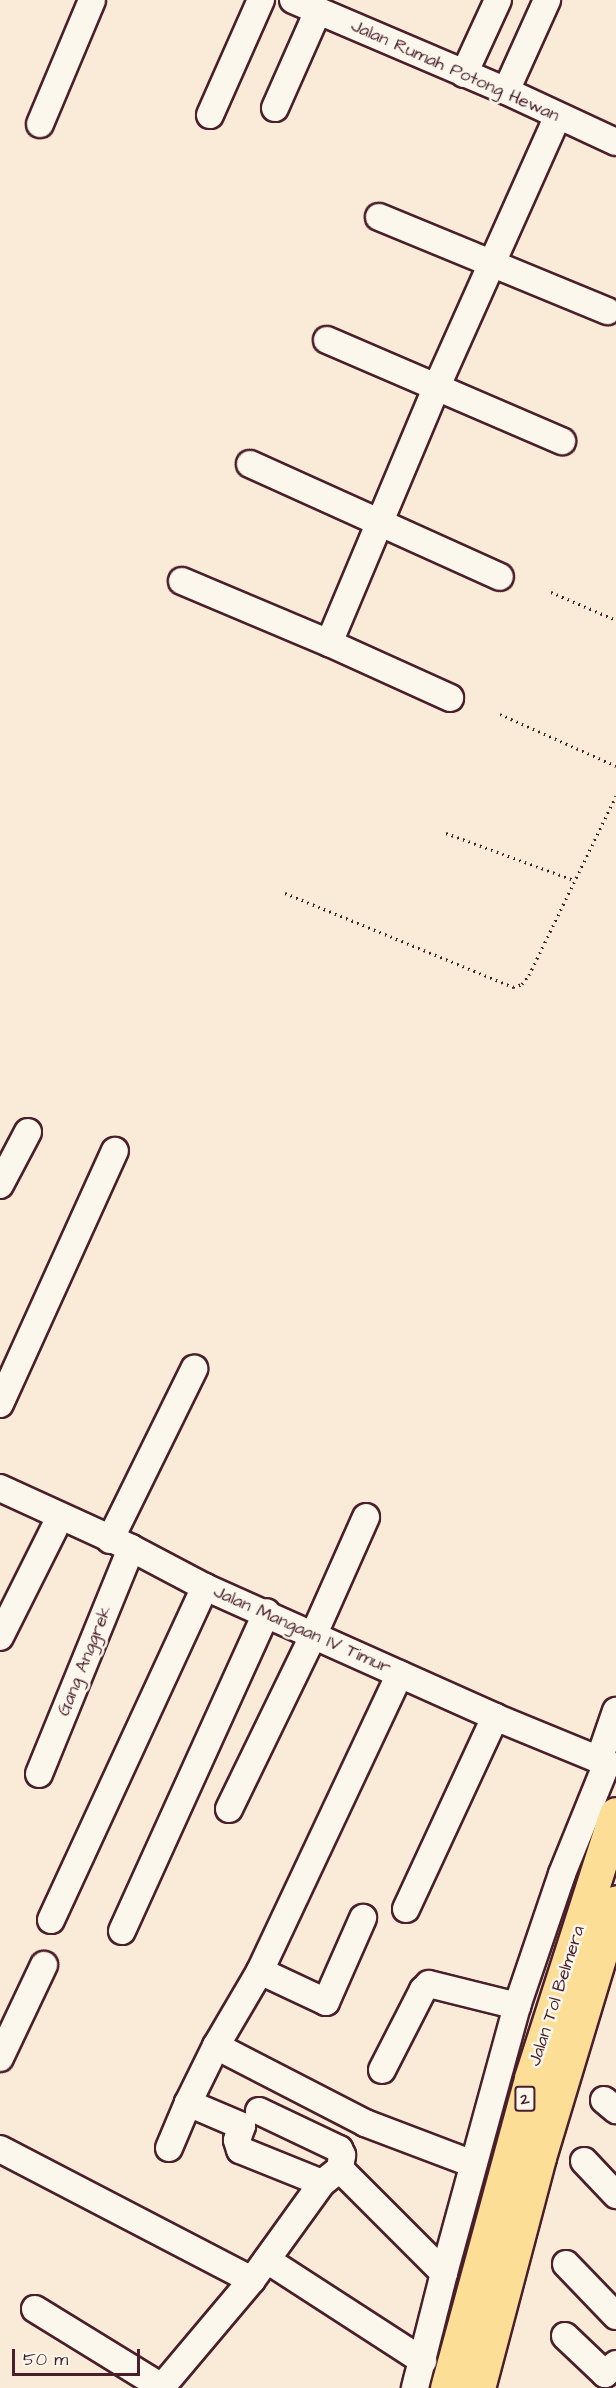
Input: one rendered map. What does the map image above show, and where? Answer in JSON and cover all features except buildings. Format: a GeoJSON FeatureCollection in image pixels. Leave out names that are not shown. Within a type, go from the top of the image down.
{"type":"FeatureCollection","features":[{"type":"Feature","properties":{"kind":"highway","name":"Jalan Tol Belmera"},"geometry":{"type":"LineString","coordinates":[[447,2388],[531,2078],[616,1814]]}},
{"type":"Feature","properties":{"kind":"highway","name":"Jalan Tol Belmera"},"geometry":{"type":"LineString","coordinates":[[478,2388],[539,2157],[616,1902]]}},
{"type":"Feature","properties":{"kind":"street"},"geometry":{"type":"LineString","coordinates":[[40,123],[92,0]]}},
{"type":"Feature","properties":{"kind":"street"},"geometry":{"type":"LineString","coordinates":[[210,114],[261,0]]}},
{"type":"Feature","properties":{"kind":"street","name":"Jalan Rumah Potong Hewan"},"geometry":{"type":"LineString","coordinates":[[293,0],[506,91],[616,142]]}},
{"type":"Feature","properties":{"kind":"street"},"geometry":{"type":"LineString","coordinates":[[464,74],[498,0]]}},
{"type":"Feature","properties":{"kind":"street"},"geometry":{"type":"LineString","coordinates":[[506,91],[547,0]]}},
{"type":"Feature","properties":{"kind":"street"},"geometry":{"type":"LineString","coordinates":[[275,108],[318,11]]}},
{"type":"Feature","properties":{"kind":"street"},"geometry":{"type":"LineString","coordinates":[[329,643],[437,386],[558,116]]}},
{"type":"Feature","properties":{"kind":"street"},"geometry":{"type":"LineString","coordinates":[[379,217],[607,310]]}},
{"type":"Feature","properties":{"kind":"street"},"geometry":{"type":"LineString","coordinates":[[327,340],[562,441]]}},
{"type":"Feature","properties":{"kind":"street"},"geometry":{"type":"LineString","coordinates":[[250,464],[378,524],[500,577]]}},
{"type":"Feature","properties":{"kind":"street"},"geometry":{"type":"LineString","coordinates":[[182,581],[329,643],[450,698]]}},
{"type":"Feature","properties":{"kind":"street"},"geometry":{"type":"LineString","coordinates":[[0,1185],[28,1132]]}},
{"type":"Feature","properties":{"kind":"street"},"geometry":{"type":"LineString","coordinates":[[0,1404],[115,1150]]}},
{"type":"Feature","properties":{"kind":"street","name":"Gang Anggrek"},"geometry":{"type":"LineString","coordinates":[[39,1774],[120,1544],[194,1369]]}},
{"type":"Feature","properties":{"kind":"street","name":"Jalan Mangaan IV Timur"},"geometry":{"type":"LineString","coordinates":[[0,1488],[205,1587],[267,1612],[495,1717],[603,1762]]}},
{"type":"Feature","properties":{"kind":"street"},"geometry":{"type":"LineString","coordinates":[[0,1637],[60,1517]]}},
{"type":"Feature","properties":{"kind":"street"},"geometry":{"type":"LineString","coordinates":[[230,1809],[314,1634],[366,1517]]}},
{"type":"Feature","properties":{"kind":"street"},"geometry":{"type":"LineString","coordinates":[[51,1920],[205,1587]]}},
{"type":"Feature","properties":{"kind":"street"},"geometry":{"type":"LineString","coordinates":[[122,1931],[267,1612]]}},
{"type":"Feature","properties":{"kind":"street"},"geometry":{"type":"LineString","coordinates":[[169,2148],[216,2046],[260,1971],[400,1674]]}},
{"type":"Feature","properties":{"kind":"street"},"geometry":{"type":"LineString","coordinates":[[416,2388],[444,2273],[517,2006],[603,1762],[616,1711]]}},
{"type":"Feature","properties":{"kind":"street"},"geometry":{"type":"LineString","coordinates":[[406,1909],[495,1717]]}},
{"type":"Feature","properties":{"kind":"street"},"geometry":{"type":"LineString","coordinates":[[260,1971],[326,2002],[363,1918]]}},
{"type":"Feature","properties":{"kind":"street"},"geometry":{"type":"LineString","coordinates":[[0,2058],[44,1965]]}},
{"type":"Feature","properties":{"kind":"street"},"geometry":{"type":"LineString","coordinates":[[382,2070],[423,1990],[429,1984],[517,2006]]}},
{"type":"Feature","properties":{"kind":"street"},"geometry":{"type":"LineString","coordinates":[[216,2046],[365,2123],[473,2164]]}},
{"type":"Feature","properties":{"kind":"street"},"geometry":{"type":"LineString","coordinates":[[188,2103],[242,2126],[237,2140],[240,2150],[331,2176],[444,2273]]}},
{"type":"Feature","properties":{"kind":"street"},"geometry":{"type":"LineString","coordinates":[[34,2309],[161,2387],[252,2280],[331,2176],[342,2155],[339,2149],[259,2111]]}},
{"type":"Feature","properties":{"kind":"street"},"geometry":{"type":"LineString","coordinates":[[0,2149],[252,2280]]}},
{"type":"Feature","properties":{"kind":"street"},"geometry":{"type":"LineString","coordinates":[[584,2161],[616,2195]]}},
{"type":"Feature","properties":{"kind":"street"},"geometry":{"type":"LineString","coordinates":[[267,2260],[423,2361]]}},
{"type":"Feature","properties":{"kind":"street"},"geometry":{"type":"LineString","coordinates":[[566,2264],[616,2316]]}},
{"type":"Feature","properties":{"kind":"street"},"geometry":{"type":"LineString","coordinates":[[565,2336],[612,2375]]}},
{"type":"Feature","properties":{"kind":"path"},"geometry":{"type":"LineString","coordinates":[[551,592],[616,620]]}},
{"type":"Feature","properties":{"kind":"path"},"geometry":{"type":"LineString","coordinates":[[500,714],[616,766]]}},
{"type":"Feature","properties":{"kind":"path"},"geometry":{"type":"LineString","coordinates":[[285,893],[513,987],[522,984],[529,975],[616,796]]}},
{"type":"Feature","properties":{"kind":"path"},"geometry":{"type":"LineString","coordinates":[[446,833],[574,880]]}}]}
